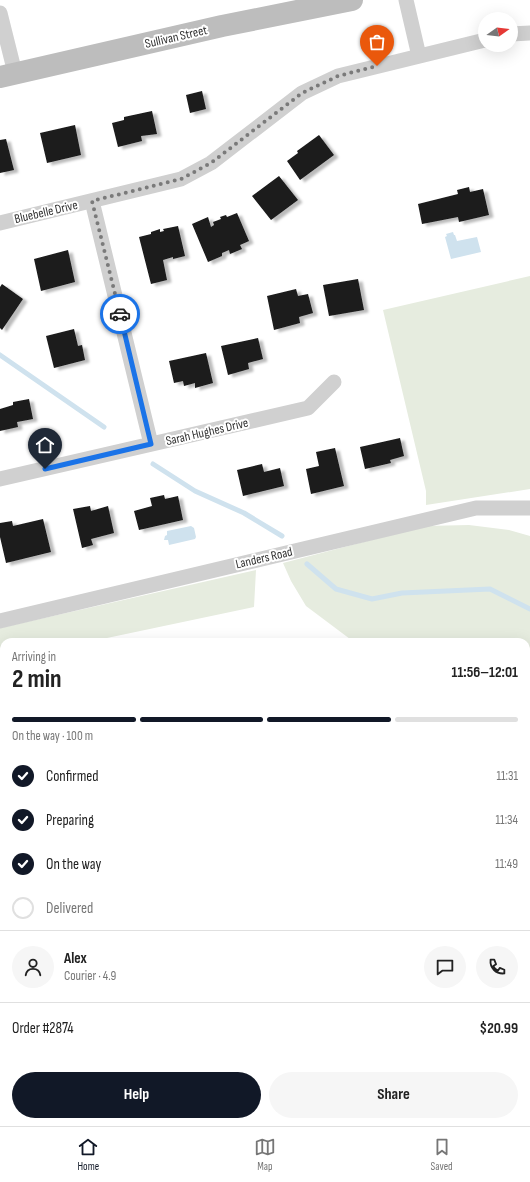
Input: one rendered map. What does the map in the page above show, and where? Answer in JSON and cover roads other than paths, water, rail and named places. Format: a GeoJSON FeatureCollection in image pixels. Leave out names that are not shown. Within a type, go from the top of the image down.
{"type":"FeatureCollection","features":[{"type":"Feature","properties":{"kind":"main road","name":"Sullivan Street"},"geometry":{"type":"LineString","coordinates":[[8,75],[222,26],[352,0]]}},
{"type":"Feature","properties":{"kind":"street"},"geometry":{"type":"LineString","coordinates":[[406,0],[419,56]]}},
{"type":"Feature","properties":{"kind":"street"},"geometry":{"type":"LineString","coordinates":[[0,13],[8,75]]}},
{"type":"Feature","properties":{"kind":"street"},"geometry":{"type":"LineString","coordinates":[[518,33],[530,32]]}},
{"type":"Feature","properties":{"kind":"street","name":"Bluebelle Drive"},"geometry":{"type":"LineString","coordinates":[[0,223],[181,179],[211,163],[302,93],[338,76],[478,42]]}},
{"type":"Feature","properties":{"kind":"street"},"geometry":{"type":"LineString","coordinates":[[92,201],[151,444]]}},
{"type":"Feature","properties":{"kind":"street","name":"Sarah Hughes Drive"},"geometry":{"type":"LineString","coordinates":[[0,479],[308,408],[334,382]]}},
{"type":"Feature","properties":{"kind":"street","name":"Landers Road"},"geometry":{"type":"LineString","coordinates":[[0,621],[476,508],[530,508]]}},
{"type":"Feature","properties":{"kind":"water"},"geometry":{"type":"Polygon","coordinates":[[[453,232],[457,241],[477,237],[481,252],[451,259],[445,237],[447,236],[446,234],[453,232]]]}},
{"type":"Feature","properties":{"kind":"water"},"geometry":{"type":"Polygon","coordinates":[[[191,526],[194,528],[195,539],[169,545],[168,540],[164,540],[165,536],[167,535],[167,531],[191,526]]]}},
{"type":"Feature","properties":{"kind":"waterway"},"geometry":{"type":"LineString","coordinates":[[0,355],[104,427]]}},
{"type":"Feature","properties":{"kind":"waterway"},"geometry":{"type":"LineString","coordinates":[[153,464],[195,491],[244,513],[282,536]]}},
{"type":"Feature","properties":{"kind":"waterway"},"geometry":{"type":"LineString","coordinates":[[307,564],[336,589],[372,599],[402,593],[490,589],[530,609]]}}]}
